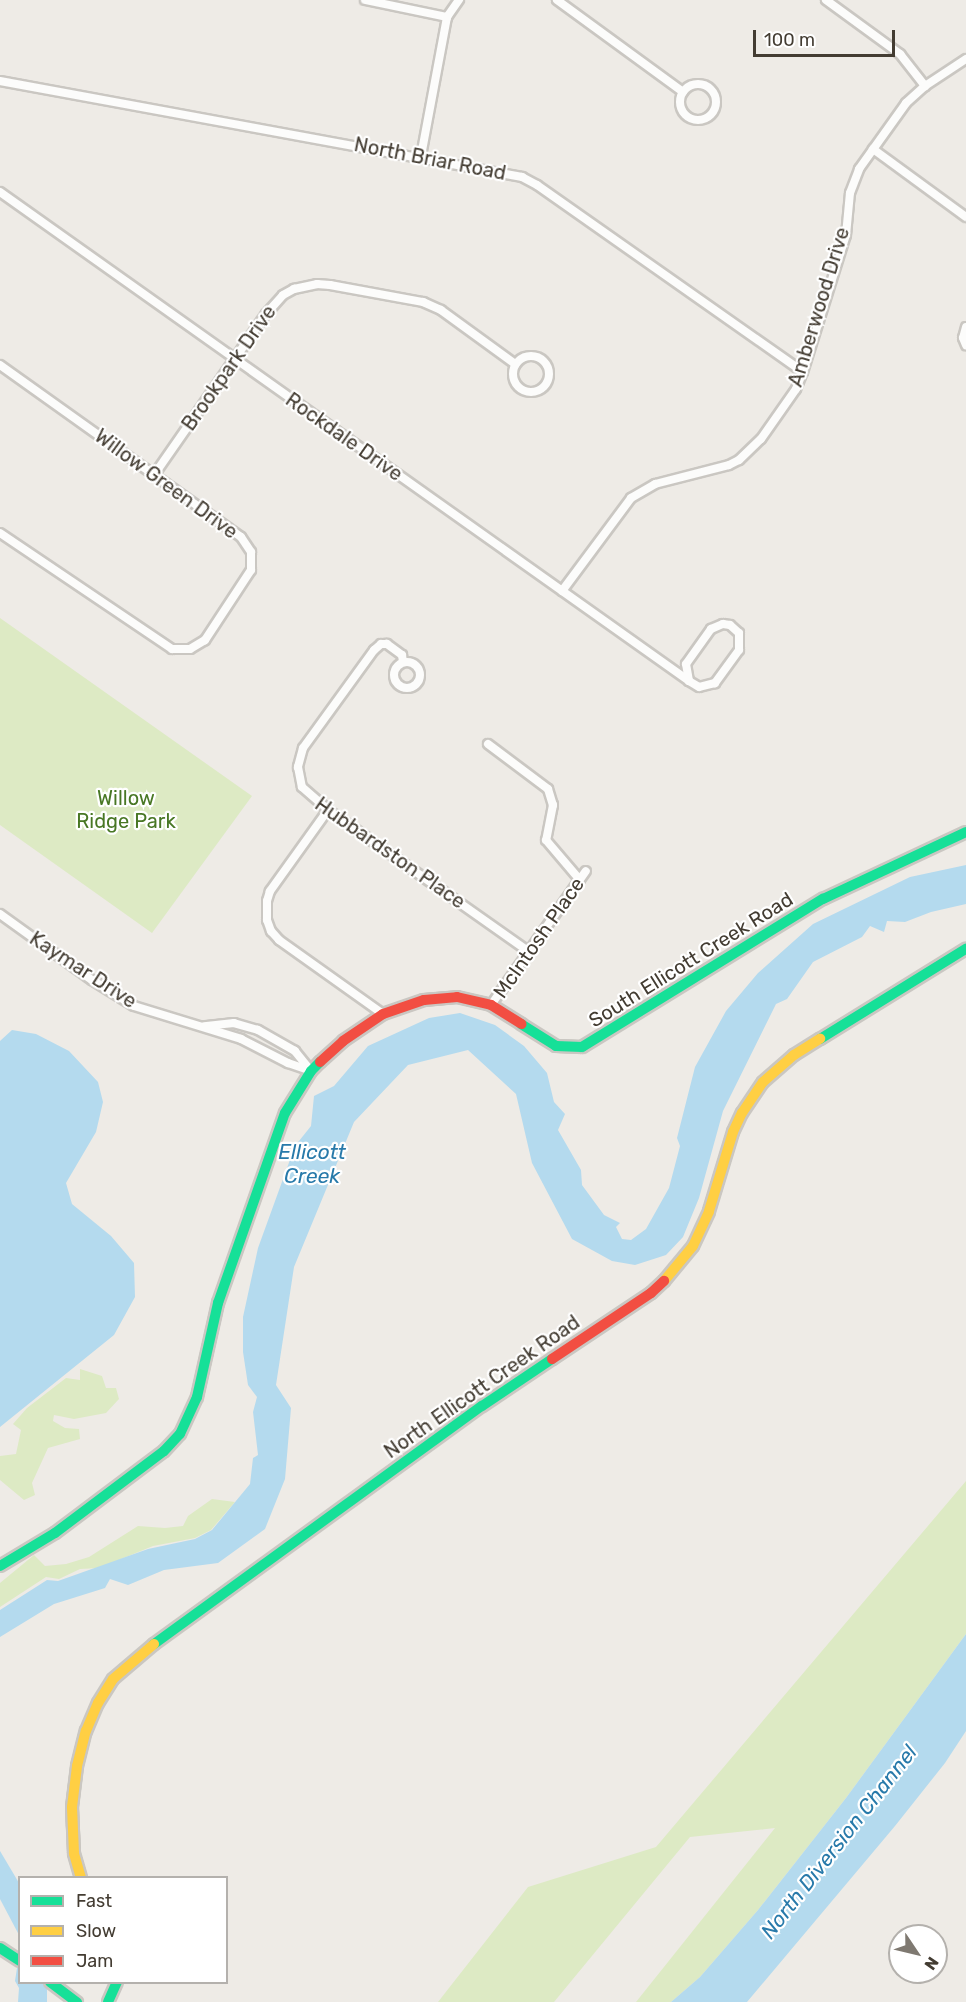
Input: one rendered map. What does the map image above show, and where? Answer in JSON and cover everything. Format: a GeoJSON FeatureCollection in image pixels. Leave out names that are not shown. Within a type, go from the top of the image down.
{"type":"FeatureCollection","features":[{"type":"Feature","properties":{"kind":"street"},"geometry":{"type":"LineString","coordinates":[[365,0],[447,16]]}},
{"type":"Feature","properties":{"kind":"street"},"geometry":{"type":"LineString","coordinates":[[421,156],[447,16],[459,0]]}},
{"type":"Feature","properties":{"kind":"street"},"geometry":{"type":"LineString","coordinates":[[557,0],[683,92]]}},
{"type":"Feature","properties":{"kind":"street"},"geometry":{"type":"LineString","coordinates":[[826,0],[900,54],[925,86]]}},
{"type":"Feature","properties":{"kind":"street","name":"Amberwood Drive"},"geometry":{"type":"LineString","coordinates":[[562,591],[631,498],[655,484],[729,465],[751,450],[796,389],[803,372],[846,235],[853,181],[906,103],[925,86],[966,59]]}},
{"type":"Feature","properties":{"kind":"street","name":"North Briar Road"},"geometry":{"type":"LineString","coordinates":[[0,81],[504,171],[531,180],[803,372]]}},
{"type":"Feature","properties":{"kind":"street"},"geometry":{"type":"LineString","coordinates":[[699,84],[710,88],[716,99],[712,113],[702,120],[685,115],[680,104],[683,92],[699,84]]}},
{"type":"Feature","properties":{"kind":"street"},"geometry":{"type":"LineString","coordinates":[[873,149],[966,217]]}},
{"type":"Feature","properties":{"kind":"street","name":"Rockdale Drive"},"geometry":{"type":"LineString","coordinates":[[0,192],[689,681]]}},
{"type":"Feature","properties":{"kind":"street","name":"Brookpark Drive"},"geometry":{"type":"LineString","coordinates":[[154,474],[274,304],[294,289],[317,284],[423,302],[436,307],[515,364]]}},
{"type":"Feature","properties":{"kind":"street"},"geometry":{"type":"LineString","coordinates":[[966,327],[963,338],[966,345]]}},
{"type":"Feature","properties":{"kind":"street"},"geometry":{"type":"LineString","coordinates":[[525,357],[542,360],[549,371],[545,386],[529,393],[518,387],[513,376],[515,364],[525,357]]}},
{"type":"Feature","properties":{"kind":"street","name":"Willow Green Drive"},"geometry":{"type":"LineString","coordinates":[[0,366],[241,537],[251,552],[252,561],[249,578],[207,637],[190,649],[172,649],[163,646],[0,533]]}},
{"type":"Feature","properties":{"kind":"street"},"geometry":{"type":"LineString","coordinates":[[723,624],[735,628],[741,639],[741,645],[715,683],[699,687],[689,681],[686,664],[711,628],[723,624]]}},
{"type":"Feature","properties":{"kind":"street","name":"Hubbardston Place"},"geometry":{"type":"LineString","coordinates":[[403,662],[402,656],[387,644],[378,645],[303,748],[297,767],[302,787],[328,810],[529,952]]}},
{"type":"Feature","properties":{"kind":"street"},"geometry":{"type":"LineString","coordinates":[[488,744],[548,789],[553,805],[546,840],[580,880]]}},
{"type":"Feature","properties":{"kind":"street"},"geometry":{"type":"LineString","coordinates":[[328,810],[270,891],[267,901],[267,920],[271,931],[279,940],[383,1014]]}},
{"type":"Feature","properties":{"kind":"street","name":"South Ellicott Creek Road"},"geometry":{"type":"LineString","coordinates":[[0,1566],[64,1527],[164,1451],[180,1434],[197,1397],[218,1303],[285,1113],[311,1071],[343,1041],[383,1014],[424,1000],[443,997],[469,998],[491,1005],[556,1046],[582,1047],[599,1039],[824,899],[928,852],[966,832]]}},
{"type":"Feature","properties":{"kind":"street","name":"McIntosh Place"},"geometry":{"type":"LineString","coordinates":[[491,1005],[586,871]]}},
{"type":"Feature","properties":{"kind":"street","name":"Kaymar Drive"},"geometry":{"type":"LineString","coordinates":[[0,914],[115,996],[156,1015],[204,1026],[260,1046],[288,1063],[311,1071]]}},
{"type":"Feature","properties":{"kind":"street","name":"North Ellicott Creek Road"},"geometry":{"type":"LineString","coordinates":[[80,1876],[74,1853],[72,1807],[77,1766],[86,1731],[98,1703],[113,1678],[149,1647],[491,1400],[651,1293],[674,1271],[693,1246],[709,1211],[733,1132],[742,1113],[763,1082],[794,1055],[966,948]]}},
{"type":"Feature","properties":{"kind":"street","name":"Kaymar Drive"},"geometry":{"type":"LineString","coordinates":[[204,1026],[234,1023],[258,1030],[295,1051],[311,1071]]}},
{"type":"Feature","properties":{"kind":"street"},"geometry":{"type":"LineString","coordinates":[[4,1951],[18,1960]]}},
{"type":"Feature","properties":{"kind":"street"},"geometry":{"type":"LineString","coordinates":[[51,1984],[77,2002]]}},
{"type":"Feature","properties":{"kind":"street"},"geometry":{"type":"LineString","coordinates":[[108,2002],[117,1984]]}},
{"type":"Feature","properties":{"kind":"green space","name":"Willow Ridge Park"},"geometry":{"type":"Polygon","coordinates":[[[0,618],[252,796],[152,933],[0,825],[0,618]]]}},
{"type":"Feature","properties":{"kind":"green space"},"geometry":{"type":"Polygon","coordinates":[[[80,1369],[102,1376],[106,1388],[116,1388],[119,1399],[106,1413],[74,1419],[54,1415],[53,1421],[65,1428],[79,1429],[80,1439],[48,1448],[32,1483],[35,1495],[24,1500],[0,1480],[0,1456],[16,1454],[21,1430],[13,1424],[27,1408],[66,1378],[80,1380],[80,1369]]]}},
{"type":"Feature","properties":{"kind":"green space"},"geometry":{"type":"Polygon","coordinates":[[[966,1481],[966,1634],[846,1798],[758,1910],[700,1977],[671,2002],[636,2002],[775,1828],[690,1837],[554,2002],[438,2002],[528,1887],[656,1847],[966,1481]]]}},
{"type":"Feature","properties":{"kind":"green space"},"geometry":{"type":"Polygon","coordinates":[[[212,1499],[235,1502],[211,1530],[195,1538],[153,1546],[99,1568],[80,1569],[59,1579],[46,1577],[0,1607],[0,1583],[34,1555],[45,1566],[66,1564],[89,1557],[138,1526],[165,1528],[183,1526],[188,1516],[212,1499]]]}},
{"type":"Feature","properties":{"kind":"water","name":"Ellicott Creek"},"geometry":{"type":"Polygon","coordinates":[[[966,865],[966,904],[931,912],[905,922],[887,921],[884,932],[870,926],[862,937],[813,962],[787,999],[776,1004],[723,1111],[699,1198],[683,1237],[666,1255],[635,1265],[612,1261],[572,1239],[532,1163],[516,1094],[468,1050],[408,1065],[354,1122],[294,1267],[276,1385],[291,1408],[285,1479],[265,1529],[218,1563],[164,1570],[128,1585],[110,1579],[105,1588],[54,1604],[0,1637],[0,1610],[47,1580],[58,1581],[148,1549],[195,1539],[212,1530],[250,1484],[253,1458],[258,1455],[253,1412],[257,1397],[248,1385],[243,1352],[243,1317],[258,1248],[295,1146],[311,1126],[314,1096],[334,1086],[368,1046],[429,1018],[460,1013],[495,1025],[524,1046],[547,1073],[554,1102],[565,1114],[558,1130],[581,1170],[582,1185],[604,1215],[620,1223],[616,1227],[622,1239],[631,1240],[646,1229],[669,1188],[680,1146],[677,1138],[695,1067],[726,1011],[758,973],[813,924],[910,877],[966,865]]]}},
{"type":"Feature","properties":{"kind":"water"},"geometry":{"type":"Polygon","coordinates":[[[12,1030],[36,1034],[69,1051],[98,1082],[103,1102],[96,1132],[66,1183],[72,1204],[111,1236],[134,1263],[135,1297],[114,1335],[0,1427],[0,1041],[12,1030]]]}},
{"type":"Feature","properties":{"kind":"water","name":"North Diversion Channel"},"geometry":{"type":"Polygon","coordinates":[[[966,1634],[966,1731],[945,1763],[895,1826],[747,2002],[671,2002],[700,1977],[758,1910],[846,1798],[966,1634]]]}},
{"type":"Feature","properties":{"kind":"water"},"geometry":{"type":"Polygon","coordinates":[[[0,1851],[18,1881],[18,1933],[0,1899],[0,1851]]]}},
{"type":"Feature","properties":{"kind":"water"},"geometry":{"type":"Polygon","coordinates":[[[18,1962],[18,1984],[47,1984],[47,2002],[18,2002],[19,1988],[15,1981],[18,1962]]]}},
{"type":"Feature","properties":{"kind":"traffic: fast"},"geometry":{"type":"LineString","coordinates":[[521,1024],[556,1046],[582,1047],[823,899],[966,832]]}},
{"type":"Feature","properties":{"kind":"traffic: fast"},"geometry":{"type":"LineString","coordinates":[[820,1039],[966,949]]}},
{"type":"Feature","properties":{"kind":"traffic: fast"},"geometry":{"type":"LineString","coordinates":[[0,1566],[55,1533],[164,1451],[180,1434],[197,1397],[218,1303],[285,1113],[311,1071],[320,1062]]}},
{"type":"Feature","properties":{"kind":"traffic: fast"},"geometry":{"type":"LineString","coordinates":[[154,1644],[482,1406],[552,1359]]}},
{"type":"Feature","properties":{"kind":"traffic: fast"},"geometry":{"type":"LineString","coordinates":[[0,1948],[18,1960]]}},
{"type":"Feature","properties":{"kind":"traffic: fast"},"geometry":{"type":"LineString","coordinates":[[53,1984],[77,2002]]}},
{"type":"Feature","properties":{"kind":"traffic: fast"},"geometry":{"type":"LineString","coordinates":[[108,2002],[116,1984]]}},
{"type":"Feature","properties":{"kind":"traffic: slow"},"geometry":{"type":"LineString","coordinates":[[664,1281],[693,1246],[709,1211],[733,1132],[742,1113],[763,1082],[794,1055],[820,1039]]}},
{"type":"Feature","properties":{"kind":"traffic: slow"},"geometry":{"type":"LineString","coordinates":[[80,1876],[74,1853],[72,1807],[77,1766],[86,1731],[98,1703],[113,1679],[154,1644]]}},
{"type":"Feature","properties":{"kind":"traffic: jam"},"geometry":{"type":"LineString","coordinates":[[320,1062],[343,1041],[383,1014],[424,1000],[457,997],[491,1005],[521,1024]]}},
{"type":"Feature","properties":{"kind":"traffic: jam"},"geometry":{"type":"LineString","coordinates":[[552,1359],[651,1293],[664,1281]]}}]}
